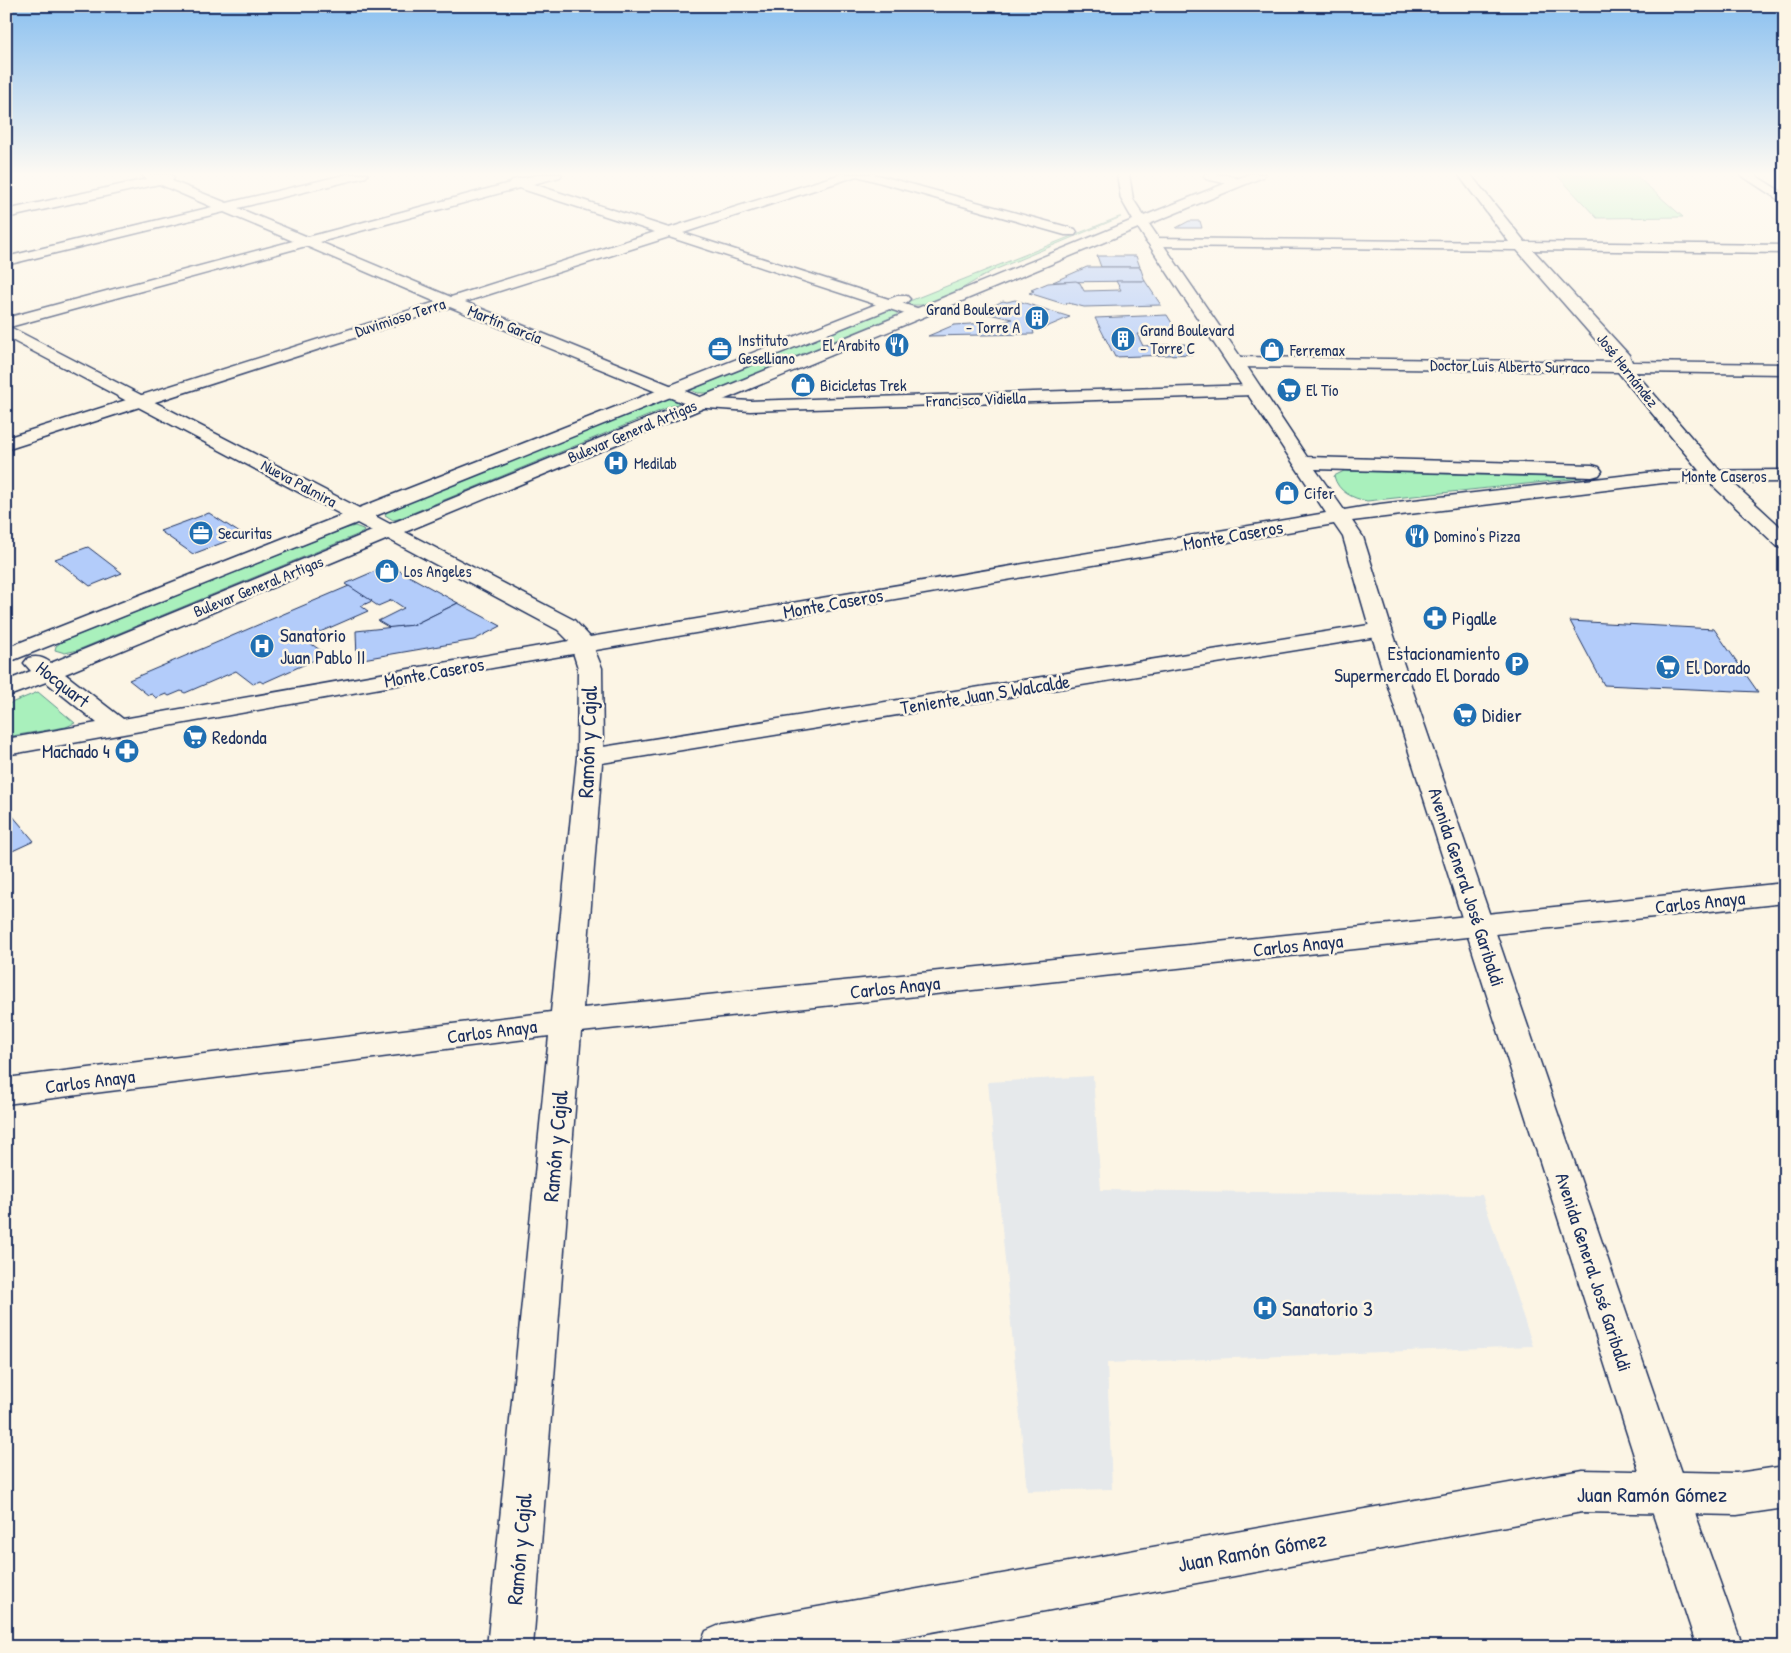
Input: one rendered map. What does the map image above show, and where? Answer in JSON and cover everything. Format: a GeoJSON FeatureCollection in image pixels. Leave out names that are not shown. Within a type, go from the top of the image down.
{"type":"FeatureCollection","features":[{"type":"Feature","properties":{"kind":"street"},"geometry":{"type":"LineString","coordinates":[[6,261],[46,251]]}},
{"type":"Feature","properties":{"kind":"street"},"geometry":{"type":"LineString","coordinates":[[6,323],[270,251]]}},
{"type":"Feature","properties":{"kind":"street","name":"Martín García"},"geometry":{"type":"LineString","coordinates":[[326,251],[699,403]]}},
{"type":"Feature","properties":{"kind":"street","name":"Duvimioso Terra"},"geometry":{"type":"LineString","coordinates":[[6,444],[141,399],[606,251]]}},
{"type":"Feature","properties":{"kind":"street"},"geometry":{"type":"LineString","coordinates":[[726,251],[917,313]]}},
{"type":"Feature","properties":{"kind":"street"},"geometry":{"type":"LineString","coordinates":[[991,282],[1004,269],[1048,251]]}},
{"type":"Feature","properties":{"kind":"street","name":"Bulevar General Artigas"},"geometry":{"type":"LineString","coordinates":[[6,690],[1066,251]]}},
{"type":"Feature","properties":{"kind":"street","name":"Avenida General José Garibaldi"},"geometry":{"type":"LineString","coordinates":[[1160,251],[1236,362],[1301,464],[1353,537],[1381,630],[1667,1493],[1720,1647]]}},
{"type":"Feature","properties":{"kind":"street","name":"José Hernández"},"geometry":{"type":"LineString","coordinates":[[1526,251],[1623,359],[1628,373],[1714,476],[1785,543]]}},
{"type":"Feature","properties":{"kind":"street","name":"Bulevar General Artigas"},"geometry":{"type":"LineString","coordinates":[[11,649],[359,515],[916,293]]}},
{"type":"Feature","properties":{"kind":"street","name":"Nueva Palmira"},"geometry":{"type":"LineString","coordinates":[[6,330],[141,399],[566,625],[583,646]]}},
{"type":"Feature","properties":{"kind":"street","name":"Doctor Luis Alberto Surraco"},"geometry":{"type":"LineString","coordinates":[[1236,362],[1785,369]]}},
{"type":"Feature","properties":{"kind":"street","name":"Francisco Vidiella"},"geometry":{"type":"LineString","coordinates":[[699,403],[750,406],[1253,390]]}},
{"type":"Feature","properties":{"kind":"street","name":"Monte Caseros"},"geometry":{"type":"LineString","coordinates":[[1301,464],[1606,472],[1663,477]]}},
{"type":"Feature","properties":{"kind":"street","name":"Monte Caseros"},"geometry":{"type":"LineString","coordinates":[[6,747],[1380,510],[1663,477],[1785,476]]}},
{"type":"Feature","properties":{"kind":"street","name":"Teniente Juan S Walcalde"},"geometry":{"type":"LineString","coordinates":[[590,757],[1381,630]]}},
{"type":"Feature","properties":{"kind":"street","name":"Ramón y Cajal"},"geometry":{"type":"LineString","coordinates":[[510,1647],[590,757],[590,668],[583,646]]}},
{"type":"Feature","properties":{"kind":"street","name":"Hocquart"},"geometry":{"type":"LineString","coordinates":[[11,649],[48,673],[119,728]]}},
{"type":"Feature","properties":{"kind":"street","name":"Carlos Anaya"},"geometry":{"type":"LineString","coordinates":[[6,1091],[566,1022],[1785,894]]}},
{"type":"Feature","properties":{"kind":"street","name":"Juan Ramón Gómez"},"geometry":{"type":"LineString","coordinates":[[722,1647],[1582,1491],[1737,1494],[1785,1487]]}},
{"type":"Feature","properties":{"kind":"shaded area","name":"Sanatorio 3"},"geometry":{"type":"Polygon","coordinates":[[[1093,1076],[1101,1190],[1482,1195],[1533,1346],[1107,1363],[1112,1489],[1027,1491],[988,1082],[1093,1076]]]}},
{"type":"Feature","properties":{"kind":"green space"},"geometry":{"type":"Polygon","coordinates":[[[1034,251],[1039,251],[992,271],[963,288],[922,305],[912,305],[907,302],[1034,251]]]}},
{"type":"Feature","properties":{"kind":"green space"},"geometry":{"type":"Polygon","coordinates":[[[889,310],[897,312],[897,315],[707,393],[698,393],[690,390],[889,310]]]}},
{"type":"Feature","properties":{"kind":"green space"},"geometry":{"type":"Polygon","coordinates":[[[674,398],[679,403],[398,519],[393,520],[385,515],[387,511],[665,399],[674,398]]]}},
{"type":"Feature","properties":{"kind":"green space"},"geometry":{"type":"Polygon","coordinates":[[[1344,471],[1582,478],[1367,501],[1351,496],[1342,490],[1334,476],[1344,471]]]}},
{"type":"Feature","properties":{"kind":"green space"},"geometry":{"type":"Polygon","coordinates":[[[355,526],[363,529],[364,532],[78,650],[65,653],[55,650],[56,646],[63,641],[355,526]]]}},
{"type":"Feature","properties":{"kind":"green space"},"geometry":{"type":"Polygon","coordinates":[[[38,692],[75,723],[66,727],[6,737],[6,705],[38,692]]]}},
{"type":"Feature","properties":{"kind":"building"},"geometry":{"type":"Polygon","coordinates":[[[1097,256],[1136,256],[1140,267],[1101,267],[1097,256]]]}},
{"type":"Feature","properties":{"kind":"building"},"geometry":{"type":"Polygon","coordinates":[[[1087,267],[1140,267],[1145,281],[1053,282],[1087,267]]]}},
{"type":"Feature","properties":{"kind":"building"},"geometry":{"type":"Polygon","coordinates":[[[1076,281],[1080,283],[1084,291],[1121,290],[1116,281],[1145,281],[1161,305],[1084,307],[1068,303],[1064,304],[1029,293],[1034,291],[1031,290],[1048,283],[1076,281]]]}},
{"type":"Feature","properties":{"kind":"building","name":"Grand Boulevard - Torre A"},"geometry":{"type":"Polygon","coordinates":[[[1015,300],[1070,317],[1044,328],[1039,327],[1033,330],[1034,334],[928,336],[954,325],[1004,322],[1012,319],[984,313],[989,310],[986,309],[1003,301],[1015,300]]]}},
{"type":"Feature","properties":{"kind":"building","name":"Grand Boulevard - Torre C"},"geometry":{"type":"Polygon","coordinates":[[[1167,315],[1178,333],[1137,334],[1143,346],[1185,344],[1192,354],[1115,357],[1095,318],[1167,315]]]}},
{"type":"Feature","properties":{"kind":"building","name":"Securitas"},"geometry":{"type":"Polygon","coordinates":[[[209,513],[243,535],[193,554],[160,531],[209,513]]]}},
{"type":"Feature","properties":{"kind":"building"},"geometry":{"type":"Polygon","coordinates":[[[88,547],[122,573],[90,586],[55,559],[88,547]]]}},
{"type":"Feature","properties":{"kind":"building"},"geometry":{"type":"Polygon","coordinates":[[[389,565],[458,603],[413,625],[390,628],[378,621],[404,608],[392,600],[378,606],[345,584],[389,565]]]}},
{"type":"Feature","properties":{"kind":"building","name":"Sanatorio Juan Pablo II"},"geometry":{"type":"Polygon","coordinates":[[[349,586],[372,601],[361,606],[368,611],[304,639],[323,652],[318,655],[321,657],[263,683],[260,681],[253,684],[236,671],[185,693],[181,691],[169,696],[166,694],[156,698],[152,694],[148,695],[129,680],[349,586]]]}},
{"type":"Feature","properties":{"kind":"building"},"geometry":{"type":"Polygon","coordinates":[[[458,603],[501,626],[474,640],[357,660],[356,631],[413,625],[458,603]]]}},
{"type":"Feature","properties":{"kind":"building","name":"El Dorado"},"geometry":{"type":"Polygon","coordinates":[[[1570,621],[1714,629],[1758,692],[1604,685],[1570,621]]]}},
{"type":"Feature","properties":{"kind":"building"},"geometry":{"type":"Polygon","coordinates":[[[6,808],[34,841],[6,854],[6,808]]]}},
{"type":"Feature","properties":{"kind":"place","name":"Grand Boulevard - Torre A"},"geometry":{"type":"Point","coordinates":[1037,318]}},
{"type":"Feature","properties":{"kind":"place","name":"Grand Boulevard - Torre C"},"geometry":{"type":"Point","coordinates":[1123,339]}},
{"type":"Feature","properties":{"kind":"place","name":"El Arabito"},"geometry":{"type":"Point","coordinates":[897,345]}},
{"type":"Feature","properties":{"kind":"place","name":"Instituto Geselliano"},"geometry":{"type":"Point","coordinates":[720,349]}},
{"type":"Feature","properties":{"kind":"place","name":"Ferremax"},"geometry":{"type":"Point","coordinates":[1272,350]}},
{"type":"Feature","properties":{"kind":"place","name":"Bicicletas Trek"},"geometry":{"type":"Point","coordinates":[803,385]}},
{"type":"Feature","properties":{"kind":"place","name":"El Tío"},"geometry":{"type":"Point","coordinates":[1289,390]}},
{"type":"Feature","properties":{"kind":"place","name":"Medilab"},"geometry":{"type":"Point","coordinates":[616,463]}},
{"type":"Feature","properties":{"kind":"place","name":"Cifer"},"geometry":{"type":"Point","coordinates":[1287,493]}},
{"type":"Feature","properties":{"kind":"place","name":"Securitas"},"geometry":{"type":"Point","coordinates":[201,533]}},
{"type":"Feature","properties":{"kind":"place","name":"Domino's Pizza"},"geometry":{"type":"Point","coordinates":[1417,536]}},
{"type":"Feature","properties":{"kind":"place","name":"Los Angeles"},"geometry":{"type":"Point","coordinates":[387,571]}},
{"type":"Feature","properties":{"kind":"place","name":"Pigalle"},"geometry":{"type":"Point","coordinates":[1435,618]}},
{"type":"Feature","properties":{"kind":"place","name":"Sanatorio Juan Pablo II"},"geometry":{"type":"Point","coordinates":[262,646]}},
{"type":"Feature","properties":{"kind":"place","name":"Estacionamiento Supermercado El Dorado"},"geometry":{"type":"Point","coordinates":[1517,664]}},
{"type":"Feature","properties":{"kind":"place","name":"El Dorado"},"geometry":{"type":"Point","coordinates":[1668,667]}},
{"type":"Feature","properties":{"kind":"place","name":"Didier"},"geometry":{"type":"Point","coordinates":[1465,715]}},
{"type":"Feature","properties":{"kind":"place","name":"Redonda"},"geometry":{"type":"Point","coordinates":[195,737]}},
{"type":"Feature","properties":{"kind":"place","name":"Machado 4"},"geometry":{"type":"Point","coordinates":[127,751]}},
{"type":"Feature","properties":{"kind":"place","name":"Sanatorio 3"},"geometry":{"type":"Point","coordinates":[1265,1308]}}]}
